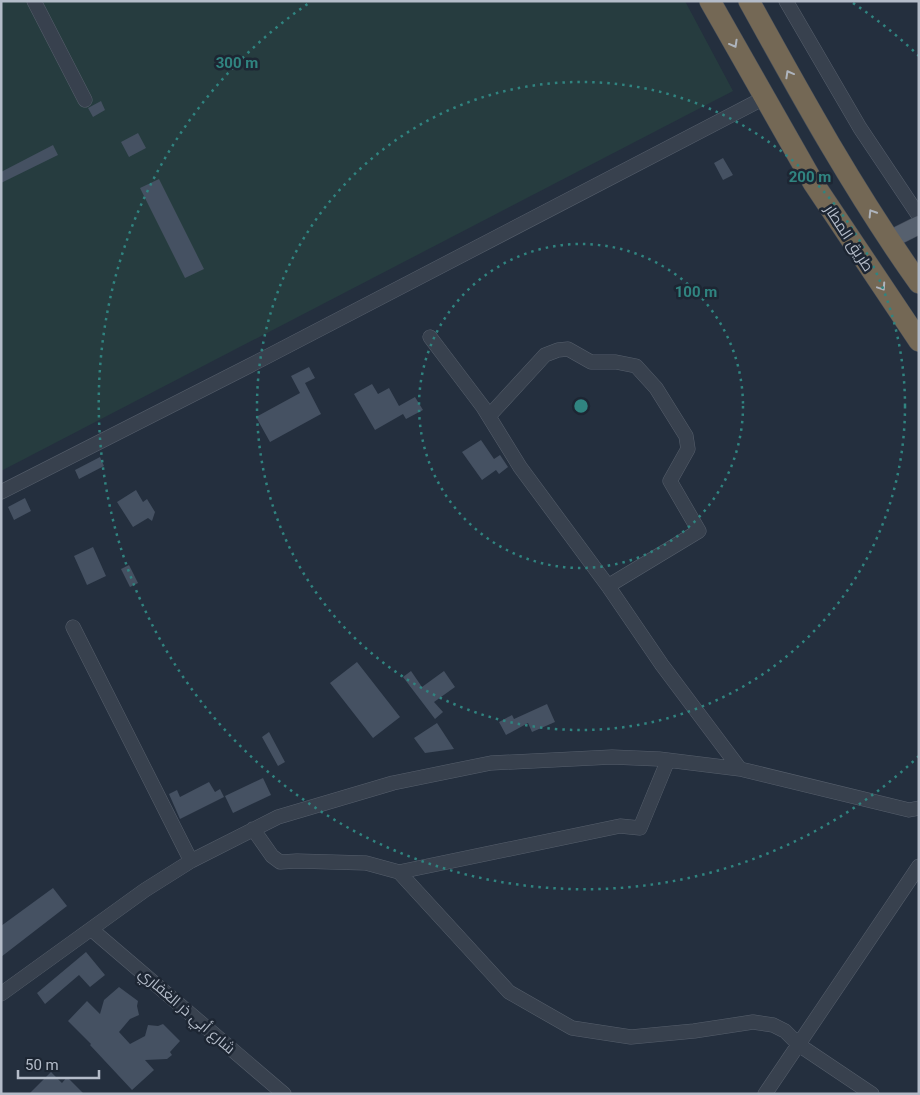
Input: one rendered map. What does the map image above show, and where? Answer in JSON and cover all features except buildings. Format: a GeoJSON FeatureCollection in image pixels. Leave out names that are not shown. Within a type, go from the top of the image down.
{"type":"FeatureCollection","features":[{"type":"Feature","properties":{"kind":"highway","name":"طريق المطار"},"geometry":{"type":"LineString","coordinates":[[710,1],[814,184],[919,341]]}},
{"type":"Feature","properties":{"kind":"highway"},"geometry":{"type":"LineString","coordinates":[[749,1],[794,82],[889,240],[919,283]]}},
{"type":"Feature","properties":{"kind":"main road"},"geometry":{"type":"LineString","coordinates":[[889,240],[919,224]]}},
{"type":"Feature","properties":{"kind":"street"},"geometry":{"type":"LineString","coordinates":[[34,1],[85,100]]}},
{"type":"Feature","properties":{"kind":"street"},"geometry":{"type":"LineString","coordinates":[[786,1],[840,96],[919,216]]}},
{"type":"Feature","properties":{"kind":"street"},"geometry":{"type":"LineString","coordinates":[[1,492],[258,362],[764,98]]}},
{"type":"Feature","properties":{"kind":"street"},"geometry":{"type":"LineString","coordinates":[[430,337],[489,416],[520,467],[608,586],[662,665],[740,769]]}},
{"type":"Feature","properties":{"kind":"street"},"geometry":{"type":"LineString","coordinates":[[489,416],[545,355],[558,350],[568,349],[591,362],[625,363],[636,366],[656,388],[686,436],[688,449],[670,480],[699,531],[608,586]]}},
{"type":"Feature","properties":{"kind":"street"},"geometry":{"type":"LineString","coordinates":[[73,627],[191,861]]}},
{"type":"Feature","properties":{"kind":"street"},"geometry":{"type":"LineString","coordinates":[[1,994],[145,890],[191,861],[278,817],[393,783],[491,763],[612,757],[668,760],[740,769],[909,810],[919,808]]}},
{"type":"Feature","properties":{"kind":"street"},"geometry":{"type":"LineString","coordinates":[[253,829],[272,856],[280,862],[366,863],[399,872],[620,826],[640,828],[668,760]]}},
{"type":"Feature","properties":{"kind":"street"},"geometry":{"type":"LineString","coordinates":[[765,1094],[919,866]]}},
{"type":"Feature","properties":{"kind":"street"},"geometry":{"type":"LineString","coordinates":[[399,872],[510,992],[572,1028],[631,1037],[694,1031],[753,1022],[773,1025],[785,1031],[799,1046],[872,1094]]}},
{"type":"Feature","properties":{"kind":"street","name":"شارع أبي ذر الغفاري"},"geometry":{"type":"LineString","coordinates":[[91,929],[284,1094]]}},
{"type":"Feature","properties":{"kind":"green space"},"geometry":{"type":"Polygon","coordinates":[[[1,1],[685,1],[733,91],[1,471],[1,1]]]}}]}
